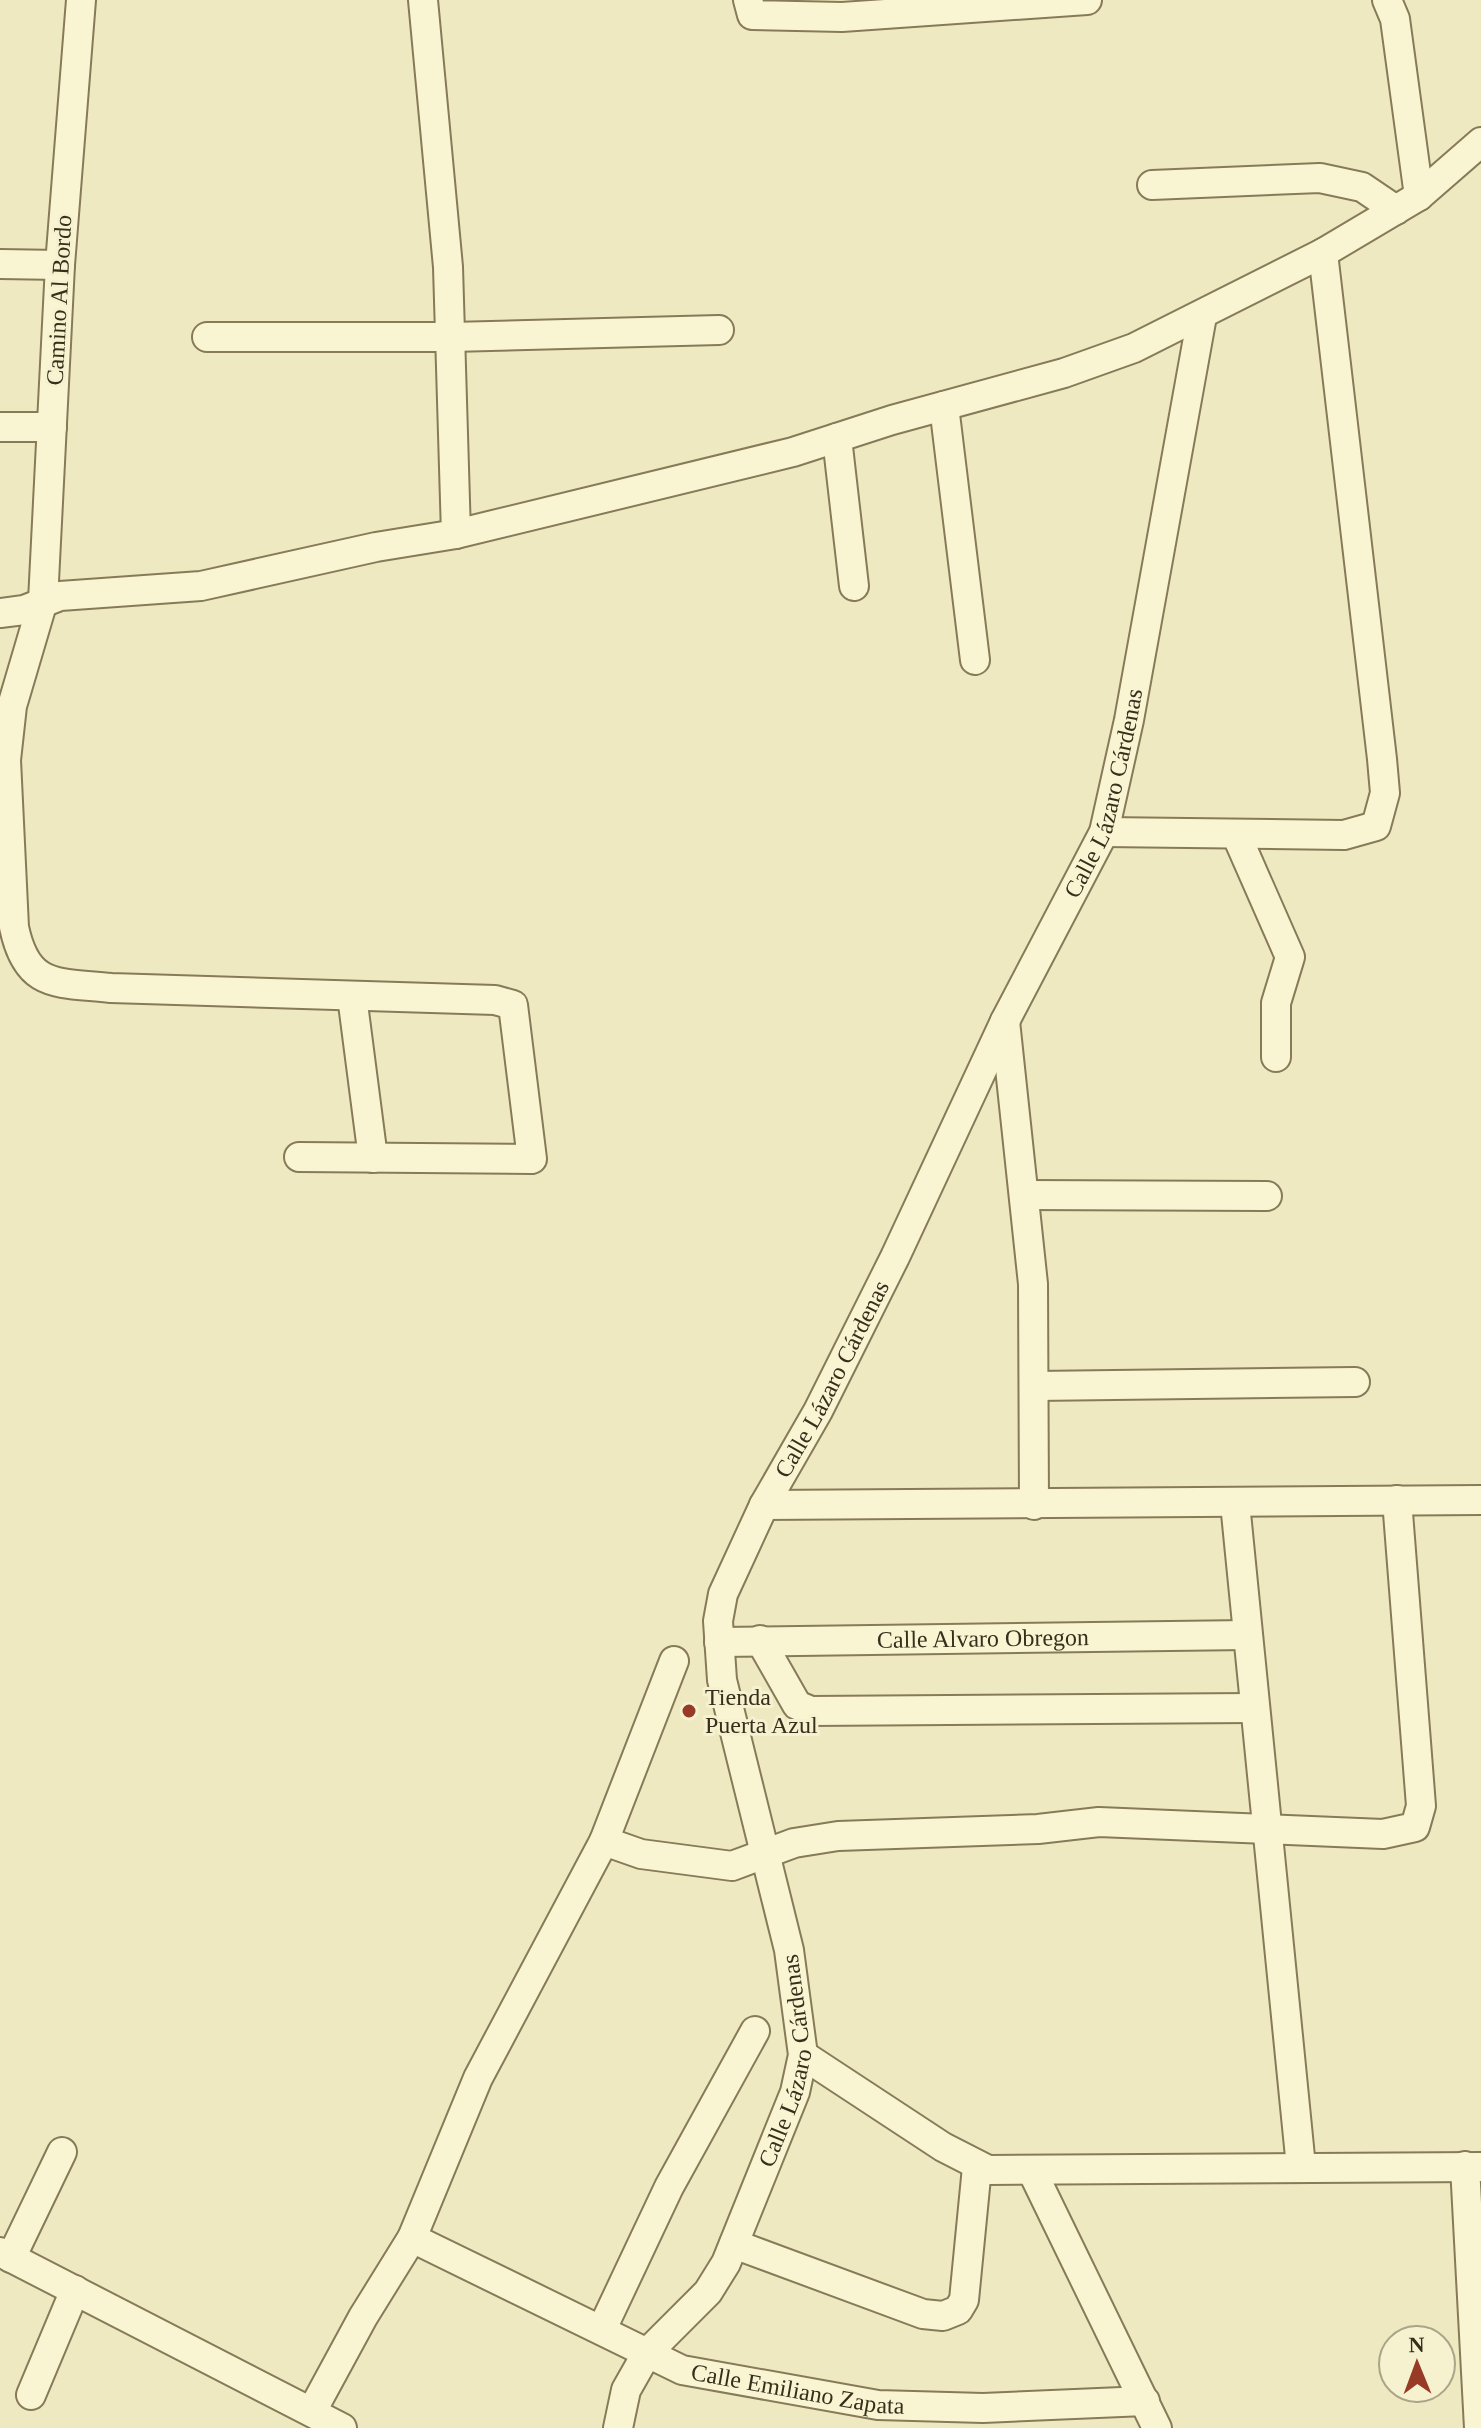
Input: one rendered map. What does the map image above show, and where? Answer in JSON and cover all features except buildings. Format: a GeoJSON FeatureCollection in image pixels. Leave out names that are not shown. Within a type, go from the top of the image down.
{"type":"FeatureCollection","features":[{"type":"Feature","properties":{"kind":"street","name":"Camino Al Bordo"},"geometry":{"type":"LineString","coordinates":[[81,0],[60,265],[43,601],[12,706],[6,760],[14,927],[19,953],[30,970],[56,982],[111,988],[495,1000],[513,1005],[532,1159],[373,1158]]}},
{"type":"Feature","properties":{"kind":"street"},"geometry":{"type":"LineString","coordinates":[[423,0],[452,337],[456,534]]}},
{"type":"Feature","properties":{"kind":"street"},"geometry":{"type":"LineString","coordinates":[[750,8],[842,17],[1087,0]]}},
{"type":"Feature","properties":{"kind":"street"},"geometry":{"type":"LineString","coordinates":[[1387,0],[1395,19],[1407,203]]}},
{"type":"Feature","properties":{"kind":"street"},"geometry":{"type":"LineString","coordinates":[[0,613],[24,610],[43,601],[201,586],[376,547],[456,534],[837,438],[1064,373],[1134,348],[1323,253],[1407,203],[1481,142]]}},
{"type":"Feature","properties":{"kind":"street"},"geometry":{"type":"LineString","coordinates":[[1152,185],[1320,178],[1362,187],[1407,203]]}},
{"type":"Feature","properties":{"kind":"street"},"geometry":{"type":"LineString","coordinates":[[1104,832],[1344,835],[1376,826],[1382,816],[1382,759],[1323,253]]}},
{"type":"Feature","properties":{"kind":"street"},"geometry":{"type":"LineString","coordinates":[[0,264],[60,265]]}},
{"type":"Feature","properties":{"kind":"street","name":"Calle Lázaro Cárdenas"},"geometry":{"type":"LineString","coordinates":[[618,2428],[626,2390],[647,2353],[708,2292],[734,2244],[795,2092],[803,2055],[789,1950],[722,1680],[719,1642],[723,1594],[764,1505],[818,1411],[895,1257],[1005,1021],[1104,832],[1132,705],[1202,316]]}},
{"type":"Feature","properties":{"kind":"street"},"geometry":{"type":"LineString","coordinates":[[207,337],[452,337],[719,330]]}},
{"type":"Feature","properties":{"kind":"street"},"geometry":{"type":"LineString","coordinates":[[944,406],[975,660]]}},
{"type":"Feature","properties":{"kind":"street"},"geometry":{"type":"LineString","coordinates":[[0,427],[52,427]]}},
{"type":"Feature","properties":{"kind":"street"},"geometry":{"type":"LineString","coordinates":[[837,438],[854,586]]}},
{"type":"Feature","properties":{"kind":"street"},"geometry":{"type":"LineString","coordinates":[[1236,834],[1290,957],[1276,1003],[1276,1057]]}},
{"type":"Feature","properties":{"kind":"street"},"geometry":{"type":"LineString","coordinates":[[299,1157],[373,1158],[352,996]]}},
{"type":"Feature","properties":{"kind":"street"},"geometry":{"type":"LineString","coordinates":[[1005,1021],[1026,1195],[1033,1284],[1034,1505]]}},
{"type":"Feature","properties":{"kind":"street"},"geometry":{"type":"LineString","coordinates":[[1026,1195],[1267,1196]]}},
{"type":"Feature","properties":{"kind":"street"},"geometry":{"type":"LineString","coordinates":[[1035,1386],[1355,1382]]}},
{"type":"Feature","properties":{"kind":"street"},"geometry":{"type":"LineString","coordinates":[[604,1841],[641,1854],[713,1866],[746,1864],[794,1843],[838,1836],[1038,1829],[1099,1822],[1383,1834],[1415,1827],[1421,1806],[1397,1500]]}},
{"type":"Feature","properties":{"kind":"street"},"geometry":{"type":"LineString","coordinates":[[764,1505],[1481,1500]]}},
{"type":"Feature","properties":{"kind":"street"},"geometry":{"type":"LineString","coordinates":[[1235,1503],[1265,1830],[1286,1989],[1301,2167]]}},
{"type":"Feature","properties":{"kind":"street","name":"Calle Alvaro Obregon"},"geometry":{"type":"LineString","coordinates":[[719,1642],[1247,1635]]}},
{"type":"Feature","properties":{"kind":"street"},"geometry":{"type":"LineString","coordinates":[[760,1640],[797,1705],[811,1711],[1254,1708]]}},
{"type":"Feature","properties":{"kind":"street"},"geometry":{"type":"LineString","coordinates":[[312,2411],[363,2317],[412,2238],[478,2078],[604,1841],[674,1661]]}},
{"type":"Feature","properties":{"kind":"street"},"geometry":{"type":"LineString","coordinates":[[602,2329],[669,2187],[755,2031]]}},
{"type":"Feature","properties":{"kind":"street"},"geometry":{"type":"LineString","coordinates":[[803,2055],[977,2167],[1032,2171],[1473,2167],[1479,2428]]}},
{"type":"Feature","properties":{"kind":"street"},"geometry":{"type":"LineString","coordinates":[[62,2152],[5,2255],[342,2428]]}},
{"type":"Feature","properties":{"kind":"street"},"geometry":{"type":"LineString","coordinates":[[734,2244],[894,2305],[943,2316],[958,2310],[964,2300],[977,2167]]}},
{"type":"Feature","properties":{"kind":"street"},"geometry":{"type":"LineString","coordinates":[[1032,2171],[1157,2428]]}},
{"type":"Feature","properties":{"kind":"street","name":"Calle Emiliano Zapata"},"geometry":{"type":"LineString","coordinates":[[412,2238],[682,2370],[878,2405],[983,2408],[1145,2401]]}},
{"type":"Feature","properties":{"kind":"street"},"geometry":{"type":"LineString","coordinates":[[31,2395],[75,2290]]}},
{"type":"Feature","properties":{"kind":"place","name":"Tienda Puerta Azul"},"geometry":{"type":"Point","coordinates":[689,1711]}}]}
